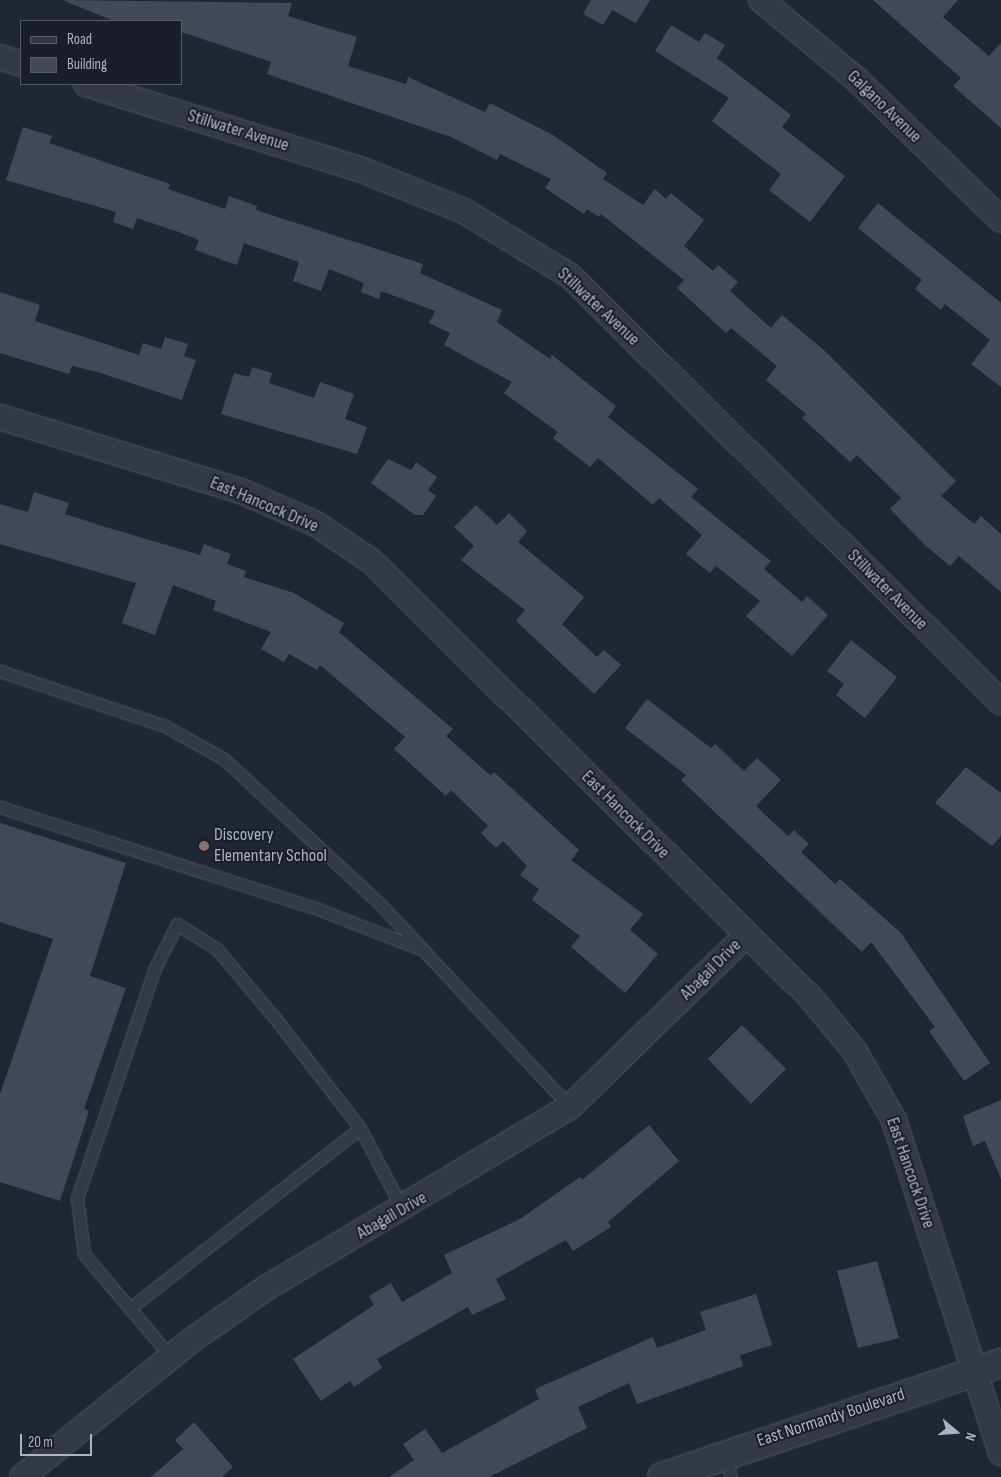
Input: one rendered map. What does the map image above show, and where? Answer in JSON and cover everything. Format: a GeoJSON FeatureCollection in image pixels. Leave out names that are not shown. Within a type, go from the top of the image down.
{"type":"FeatureCollection","features":[{"type":"Feature","properties":{"kind":"street","name":"Galgano Avenue"},"geometry":{"type":"LineString","coordinates":[[761,0],[856,79],[1001,220]]}},
{"type":"Feature","properties":{"kind":"street"},"geometry":{"type":"LineString","coordinates":[[0,57],[20,64]]}},
{"type":"Feature","properties":{"kind":"street","name":"Stillwater Avenue"},"geometry":{"type":"LineString","coordinates":[[89,85],[362,170],[464,211],[570,276],[1001,702]]}},
{"type":"Feature","properties":{"kind":"street","name":"East Hancock Drive"},"geometry":{"type":"LineString","coordinates":[[0,417],[241,491],[316,524],[371,561],[810,997],[854,1050],[894,1120],[1001,1453]]}},
{"type":"Feature","properties":{"kind":"street","name":"Abagail Drive"},"geometry":{"type":"LineString","coordinates":[[22,1477],[171,1357],[266,1288],[403,1210],[570,1106],[746,935]]}},
{"type":"Feature","properties":{"kind":"street","name":"East Normandy Boulevard"},"geometry":{"type":"LineString","coordinates":[[662,1477],[728,1465],[1001,1362]]}},
{"type":"Feature","properties":{"kind":"lane"},"geometry":{"type":"LineString","coordinates":[[0,671],[156,723],[201,744],[224,759],[382,906],[570,1106]]}},
{"type":"Feature","properties":{"kind":"lane"},"geometry":{"type":"LineString","coordinates":[[0,806],[318,909],[420,948]]}},
{"type":"Feature","properties":{"kind":"lane"},"geometry":{"type":"LineString","coordinates":[[171,1357],[84,1254],[77,1198],[154,970],[177,924],[217,949],[360,1128],[403,1210]]}},
{"type":"Feature","properties":{"kind":"lane"},"geometry":{"type":"LineString","coordinates":[[130,1308],[360,1128]]}},
{"type":"Feature","properties":{"kind":"building"},"geometry":{"type":"Polygon","coordinates":[[[62,0],[292,3],[288,16],[357,37],[348,66],[406,84],[408,77],[485,112],[490,103],[553,135],[607,173],[603,179],[643,205],[655,189],[666,199],[671,193],[704,220],[684,246],[713,271],[718,265],[738,282],[730,291],[771,328],[782,315],[826,352],[956,481],[941,496],[974,524],[981,516],[1001,534],[1001,592],[959,556],[950,566],[926,546],[890,509],[901,498],[857,455],[850,462],[802,418],[806,414],[766,380],[777,366],[731,328],[726,333],[677,288],[684,280],[601,214],[599,217],[587,209],[584,214],[545,188],[551,179],[500,154],[497,160],[451,137],[267,74],[271,62],[182,32],[182,20],[112,20],[62,0]]]}},
{"type":"Feature","properties":{"kind":"building"},"geometry":{"type":"Polygon","coordinates":[[[591,0],[650,0],[636,23],[612,10],[603,25],[583,14],[591,0]]]}},
{"type":"Feature","properties":{"kind":"building"},"geometry":{"type":"Polygon","coordinates":[[[873,0],[958,0],[943,17],[989,56],[1001,43],[1001,128],[953,86],[961,78],[873,0]]]}},
{"type":"Feature","properties":{"kind":"building"},"geometry":{"type":"Polygon","coordinates":[[[671,25],[699,42],[705,33],[725,45],[717,58],[791,115],[782,127],[845,176],[810,222],[769,190],[781,174],[712,121],[729,98],[655,51],[671,25]]]}},
{"type":"Feature","properties":{"kind":"building"},"geometry":{"type":"Polygon","coordinates":[[[23,127],[52,136],[49,143],[170,184],[168,189],[225,209],[229,196],[257,206],[256,210],[423,264],[420,273],[502,310],[497,322],[550,359],[552,355],[616,406],[608,417],[698,489],[691,497],[771,561],[764,569],[802,602],[807,596],[828,615],[792,656],[746,616],[760,601],[716,566],[710,573],[686,554],[702,535],[659,498],[653,505],[598,458],[590,467],[553,438],[558,432],[504,393],[512,382],[444,345],[450,333],[429,323],[435,311],[381,291],[379,299],[361,292],[364,283],[329,269],[321,291],[293,281],[299,262],[244,243],[237,265],[195,250],[199,240],[179,232],[137,218],[133,229],[113,222],[116,212],[6,180],[23,127]]]}},
{"type":"Feature","properties":{"kind":"building"},"geometry":{"type":"Polygon","coordinates":[[[878,203],[1001,303],[1001,387],[971,364],[990,340],[945,304],[941,310],[915,289],[922,280],[858,228],[878,203]]]}},
{"type":"Feature","properties":{"kind":"building"},"geometry":{"type":"Polygon","coordinates":[[[0,292],[40,305],[35,321],[139,355],[143,343],[161,349],[165,337],[188,344],[184,356],[196,360],[182,400],[97,372],[72,366],[69,374],[0,353],[0,292]]]}},
{"type":"Feature","properties":{"kind":"building"},"geometry":{"type":"Polygon","coordinates":[[[252,367],[272,373],[269,383],[314,398],[320,382],[354,394],[345,419],[367,427],[357,454],[221,414],[234,373],[249,377],[252,367]]]}},
{"type":"Feature","properties":{"kind":"building"},"geometry":{"type":"Polygon","coordinates":[[[388,459],[411,470],[416,462],[437,477],[428,490],[436,496],[423,515],[415,515],[371,483],[388,459]]]}},
{"type":"Feature","properties":{"kind":"building"},"geometry":{"type":"Polygon","coordinates":[[[34,492],[69,503],[65,514],[99,525],[200,555],[204,544],[231,554],[227,564],[246,571],[244,577],[294,593],[344,623],[339,632],[453,729],[446,736],[491,776],[494,772],[579,850],[571,860],[643,914],[630,930],[658,954],[625,993],[571,947],[580,936],[532,900],[539,889],[520,875],[527,866],[503,841],[496,848],[481,833],[488,826],[451,790],[446,796],[394,749],[405,737],[320,665],[317,670],[289,654],[284,662],[261,649],[271,632],[213,610],[216,601],[173,585],[155,635],[122,623],[136,583],[0,544],[0,504],[28,512],[34,492]]]}},
{"type":"Feature","properties":{"kind":"building"},"geometry":{"type":"Polygon","coordinates":[[[476,505],[497,525],[509,513],[527,531],[518,542],[584,597],[562,624],[597,657],[604,650],[621,665],[594,694],[516,621],[525,610],[461,560],[474,546],[454,527],[476,505]]]}},
{"type":"Feature","properties":{"kind":"building"},"geometry":{"type":"Polygon","coordinates":[[[851,640],[897,677],[865,718],[836,695],[844,684],[827,671],[851,640]]]}},
{"type":"Feature","properties":{"kind":"building"},"geometry":{"type":"Polygon","coordinates":[[[647,699],[711,748],[715,744],[744,771],[757,758],[781,780],[756,806],[788,836],[794,830],[809,844],[801,852],[835,884],[840,879],[901,933],[990,1063],[964,1081],[929,1031],[935,1027],[871,942],[862,952],[681,780],[686,775],[625,728],[647,699]]]}},
{"type":"Feature","properties":{"kind":"building"},"geometry":{"type":"Polygon","coordinates":[[[966,767],[1001,793],[1001,836],[992,846],[935,803],[966,767]]]}},
{"type":"Feature","properties":{"kind":"building"},"geometry":{"type":"Polygon","coordinates":[[[0,823],[126,863],[90,976],[126,988],[84,1109],[89,1111],[60,1201],[0,1182],[0,1094],[53,939],[0,922],[0,823]]]}},
{"type":"Feature","properties":{"kind":"building"},"geometry":{"type":"Polygon","coordinates":[[[742,1025],[786,1069],[751,1104],[708,1059],[742,1025]]]}},
{"type":"Feature","properties":{"kind":"building"},"geometry":{"type":"Polygon","coordinates":[[[1001,1100],[1001,1179],[985,1141],[973,1146],[963,1116],[1001,1100]]]}},
{"type":"Feature","properties":{"kind":"building"},"geometry":{"type":"Polygon","coordinates":[[[649,1125],[679,1161],[608,1222],[611,1227],[573,1251],[566,1240],[496,1279],[506,1299],[472,1315],[468,1307],[377,1359],[382,1368],[354,1387],[350,1381],[321,1401],[293,1359],[374,1305],[369,1296],[391,1283],[402,1302],[452,1273],[444,1255],[520,1219],[580,1177],[582,1180],[649,1125]]]}},
{"type":"Feature","properties":{"kind":"building"},"geometry":{"type":"Polygon","coordinates":[[[877,1261],[899,1338],[858,1348],[837,1271],[877,1261]]]}},
{"type":"Feature","properties":{"kind":"building"},"geometry":{"type":"Polygon","coordinates":[[[756,1294],[772,1345],[740,1355],[743,1366],[637,1404],[629,1383],[578,1407],[587,1428],[489,1477],[389,1477],[414,1460],[403,1444],[425,1429],[442,1453],[539,1399],[535,1389],[653,1337],[657,1348],[706,1330],[700,1312],[756,1294]]]}},
{"type":"Feature","properties":{"kind":"building"},"geometry":{"type":"Polygon","coordinates":[[[194,1422],[233,1467],[222,1477],[151,1477],[183,1449],[175,1440],[194,1422]]]}},
{"type":"Feature","properties":{"kind":"place","name":"Discovery Elementary School"},"geometry":{"type":"Point","coordinates":[204,846]}}]}
